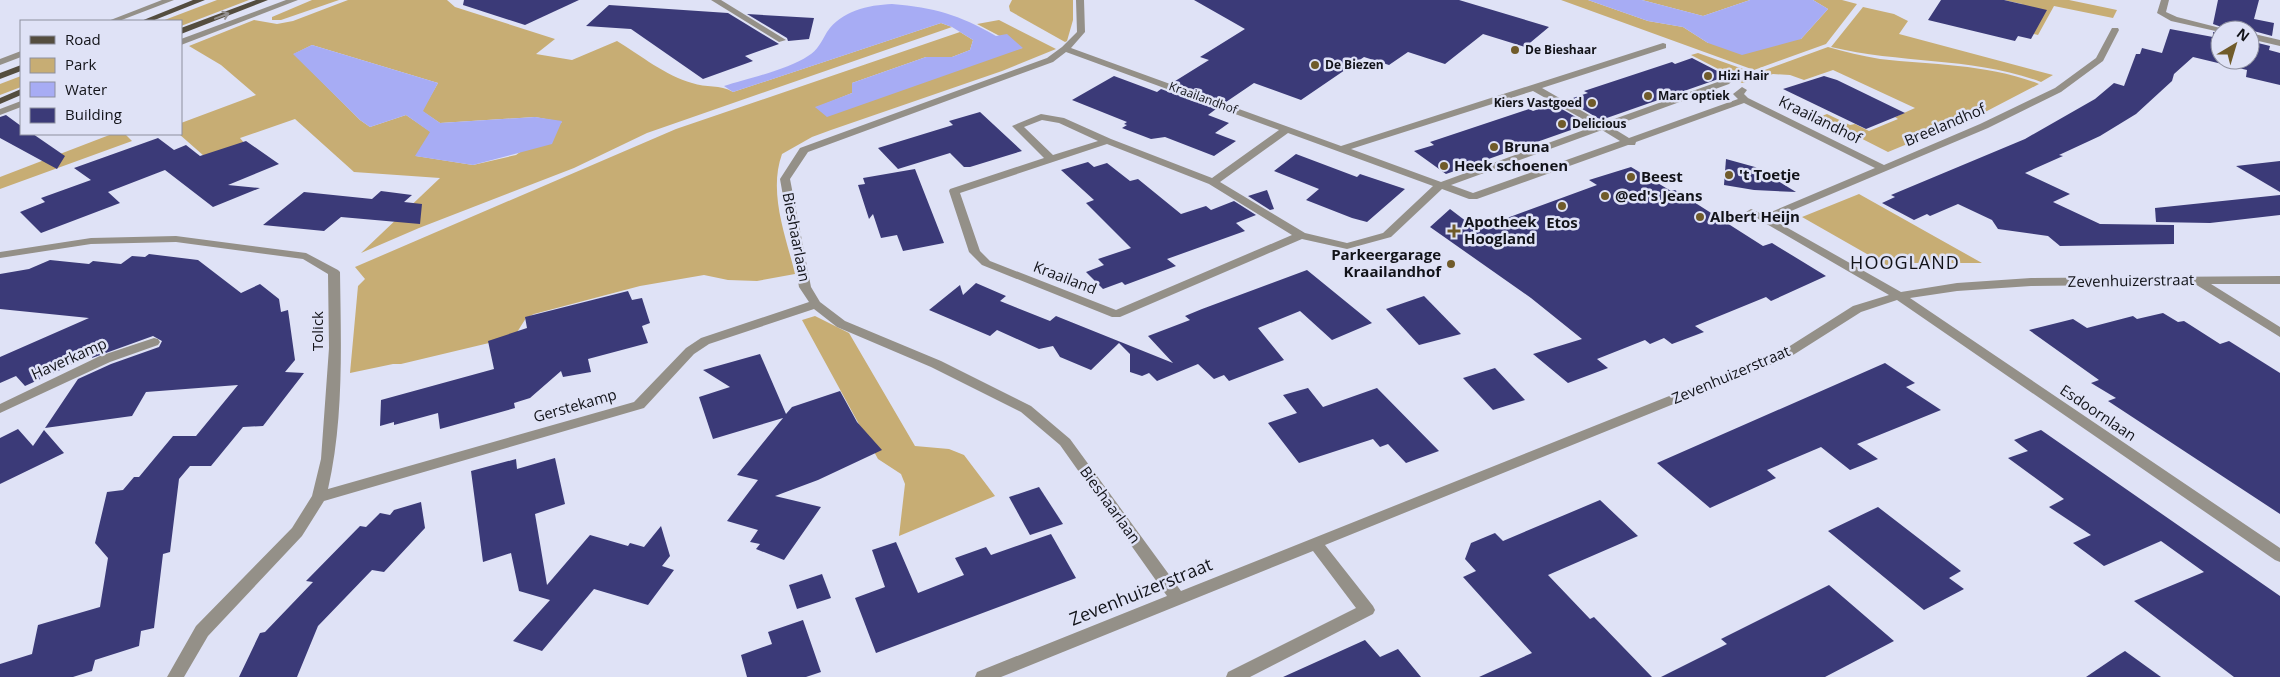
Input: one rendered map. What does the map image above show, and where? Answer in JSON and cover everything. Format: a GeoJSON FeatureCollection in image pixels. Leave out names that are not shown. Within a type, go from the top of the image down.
{"type":"FeatureCollection","features":[{"type":"Feature","properties":{"kind":"main road"},"geometry":{"type":"LineString","coordinates":[[148,20],[201,0]]}},
{"type":"Feature","properties":{"kind":"main road"},"geometry":{"type":"LineString","coordinates":[[182,31],[264,0]]}},
{"type":"Feature","properties":{"kind":"main road"},"geometry":{"type":"LineString","coordinates":[[0,76],[20,68]]}},
{"type":"Feature","properties":{"kind":"main road"},"geometry":{"type":"LineString","coordinates":[[0,101],[20,92]]}},
{"type":"Feature","properties":{"kind":"street"},"geometry":{"type":"LineString","coordinates":[[115,20],[170,0]]}},
{"type":"Feature","properties":{"kind":"street"},"geometry":{"type":"LineString","coordinates":[[182,42],[294,0]]}},
{"type":"Feature","properties":{"kind":"street"},"geometry":{"type":"LineString","coordinates":[[716,0],[782,40]]}},
{"type":"Feature","properties":{"kind":"street","name":"Bieshaarlaan"},"geometry":{"type":"LineString","coordinates":[[1080,0],[1082,32],[1066,49],[1050,60],[887,118],[804,150],[785,179],[805,287],[816,304],[841,324],[936,364],[1026,409],[1065,442],[1178,599]]}},
{"type":"Feature","properties":{"kind":"street"},"geometry":{"type":"LineString","coordinates":[[2166,0],[2161,13],[2174,19],[2210,27]]}},
{"type":"Feature","properties":{"kind":"street","name":"Breelandhof"},"geometry":{"type":"LineString","coordinates":[[1764,219],[1984,126],[2058,90],[2100,58],[2115,30]]}},
{"type":"Feature","properties":{"kind":"street"},"geometry":{"type":"LineString","coordinates":[[2260,38],[2280,43]]}},
{"type":"Feature","properties":{"kind":"street"},"geometry":{"type":"LineString","coordinates":[[1340,149],[1663,46]]}},
{"type":"Feature","properties":{"kind":"street","name":"Kraailandhof"},"geometry":{"type":"LineString","coordinates":[[1066,49],[1439,186],[1473,196],[1629,142],[1744,95],[1882,168]]}},
{"type":"Feature","properties":{"kind":"street"},"geometry":{"type":"LineString","coordinates":[[0,62],[20,54]]}},
{"type":"Feature","properties":{"kind":"street"},"geometry":{"type":"LineString","coordinates":[[1052,160],[1016,126],[1041,117],[1061,120],[1107,141],[1213,182],[1301,236],[1324,243],[1347,246],[1386,235],[1439,186],[1726,82]]}},
{"type":"Feature","properties":{"kind":"street"},"geometry":{"type":"LineString","coordinates":[[1534,87],[1629,142]]}},
{"type":"Feature","properties":{"kind":"street"},"geometry":{"type":"LineString","coordinates":[[0,112],[20,104]]}},
{"type":"Feature","properties":{"kind":"street"},"geometry":{"type":"LineString","coordinates":[[1213,182],[1287,129]]}},
{"type":"Feature","properties":{"kind":"street","name":"Kraailand"},"geometry":{"type":"LineString","coordinates":[[1107,141],[954,191],[975,252],[986,263],[1116,314],[1301,236]]}},
{"type":"Feature","properties":{"kind":"street"},"geometry":{"type":"LineString","coordinates":[[1751,212],[1899,296]]}},
{"type":"Feature","properties":{"kind":"street","name":"Tolick"},"geometry":{"type":"LineString","coordinates":[[0,255],[91,241],[176,240],[306,256],[334,272],[335,348],[328,459],[319,497],[297,532],[202,631],[175,677]]}},
{"type":"Feature","properties":{"kind":"street"},"geometry":{"type":"LineString","coordinates":[[2196,280],[2280,333]]}},
{"type":"Feature","properties":{"kind":"street","name":"Zevenhuizerstraat"},"geometry":{"type":"LineString","coordinates":[[983,677],[1786,354],[1857,309],[1899,296],[1957,287],[2031,282],[2280,280]]}},
{"type":"Feature","properties":{"kind":"street","name":"Esdoornlaan"},"geometry":{"type":"LineString","coordinates":[[1899,296],[2280,556]]}},
{"type":"Feature","properties":{"kind":"street","name":"Gerstekamp"},"geometry":{"type":"LineString","coordinates":[[319,497],[639,405],[690,351],[704,341],[816,304]]}},
{"type":"Feature","properties":{"kind":"street","name":"Haverkamp"},"geometry":{"type":"LineString","coordinates":[[0,409],[105,359],[154,342]]}},
{"type":"Feature","properties":{"kind":"street"},"geometry":{"type":"LineString","coordinates":[[1234,677],[1367,610],[1315,543]]}},
{"type":"Feature","properties":{"kind":"green space"},"geometry":{"type":"Polygon","coordinates":[[[217,0],[249,0],[182,26],[182,20],[165,20],[217,0]]]}},
{"type":"Feature","properties":{"kind":"green space"},"geometry":{"type":"Polygon","coordinates":[[[312,0],[339,0],[281,20],[272,20],[272,17],[312,0]]]}},
{"type":"Feature","properties":{"kind":"green space"},"geometry":{"type":"Polygon","coordinates":[[[348,0],[447,0],[455,7],[555,39],[536,54],[572,60],[617,41],[682,80],[723,88],[733,92],[941,23],[952,27],[647,133],[574,168],[419,228],[361,253],[440,178],[354,172],[295,119],[240,138],[245,144],[204,156],[180,135],[182,135],[182,123],[256,95],[221,65],[189,46],[254,20],[277,24],[293,21],[348,0]],[[312,45],[294,54],[360,120],[370,127],[406,115],[431,132],[416,156],[473,165],[516,155],[562,122],[535,117],[440,123],[422,111],[438,83],[312,45]]]}},
{"type":"Feature","properties":{"kind":"green space"},"geometry":{"type":"Polygon","coordinates":[[[1012,0],[1073,0],[1073,20],[1067,41],[1065,42],[1010,11],[1009,6],[1012,0]]]}},
{"type":"Feature","properties":{"kind":"green space"},"geometry":{"type":"Polygon","coordinates":[[[1561,0],[1588,0],[1648,21],[1683,27],[1708,43],[1801,39],[1828,9],[1813,0],[1842,0],[1857,4],[1826,44],[1754,70],[1561,0]]]}},
{"type":"Feature","properties":{"kind":"green space"},"geometry":{"type":"Polygon","coordinates":[[[1642,0],[1750,0],[1703,16],[1642,0]]]}},
{"type":"Feature","properties":{"kind":"green space"},"geometry":{"type":"Polygon","coordinates":[[[2004,0],[2069,0],[2117,10],[2113,18],[2054,6],[2038,35],[2034,34],[2022,4],[2004,0]]]}},
{"type":"Feature","properties":{"kind":"green space"},"geometry":{"type":"Polygon","coordinates":[[[1863,7],[1894,14],[1908,21],[1899,34],[2053,75],[2041,82],[1990,68],[1884,56],[1831,47],[1863,7]]]}},
{"type":"Feature","properties":{"kind":"green space"},"geometry":{"type":"Polygon","coordinates":[[[999,20],[1056,49],[1002,71],[812,137],[782,154],[778,169],[778,199],[783,230],[795,274],[757,281],[728,280],[704,275],[640,286],[534,314],[526,318],[514,337],[401,364],[350,373],[358,286],[365,279],[355,267],[676,129],[960,32],[973,40],[970,50],[952,57],[926,57],[852,83],[852,93],[815,108],[1022,48],[977,24],[999,20]]]}},
{"type":"Feature","properties":{"kind":"green space"},"geometry":{"type":"Polygon","coordinates":[[[1828,47],[1880,59],[1961,66],[2001,72],[2039,84],[1987,111],[1888,152],[1819,117],[1827,114],[1850,125],[1855,124],[1869,131],[1898,119],[1895,117],[1915,108],[1833,70],[1804,80],[1790,75],[1773,74],[1742,83],[1737,80],[1828,47]]]}},
{"type":"Feature","properties":{"kind":"green space"},"geometry":{"type":"Polygon","coordinates":[[[1698,53],[1743,69],[1728,74],[1691,55],[1698,53]]]}},
{"type":"Feature","properties":{"kind":"green space"},"geometry":{"type":"Polygon","coordinates":[[[20,76],[20,87],[0,95],[0,84],[20,76]]]}},
{"type":"Feature","properties":{"kind":"green space"},"geometry":{"type":"Polygon","coordinates":[[[109,135],[126,135],[132,141],[0,189],[0,177],[109,135]]]}},
{"type":"Feature","properties":{"kind":"green space"},"geometry":{"type":"Polygon","coordinates":[[[1859,194],[1982,263],[1913,263],[1888,266],[1802,217],[1859,194]]]}},
{"type":"Feature","properties":{"kind":"green space"},"geometry":{"type":"Polygon","coordinates":[[[815,316],[849,333],[915,446],[949,449],[964,455],[995,496],[899,536],[905,484],[901,474],[878,459],[802,320],[815,316]]]}},
{"type":"Feature","properties":{"kind":"water"},"geometry":{"type":"Polygon","coordinates":[[[1588,0],[1642,0],[1703,16],[1750,0],[1813,0],[1828,9],[1801,39],[1742,55],[1708,43],[1683,27],[1648,21],[1588,0]]]}},
{"type":"Feature","properties":{"kind":"water"},"geometry":{"type":"Polygon","coordinates":[[[892,4],[934,10],[958,17],[996,36],[1007,34],[1023,48],[827,117],[815,107],[852,93],[852,83],[926,57],[952,57],[970,50],[973,40],[952,27],[941,23],[733,92],[724,86],[800,61],[819,46],[833,25],[847,14],[874,6],[892,4]]]}},
{"type":"Feature","properties":{"kind":"water"},"geometry":{"type":"Polygon","coordinates":[[[312,45],[438,83],[423,111],[440,123],[535,117],[562,121],[552,144],[473,165],[415,156],[430,132],[406,115],[370,127],[360,120],[293,54],[312,45]]]}},
{"type":"Feature","properties":{"kind":"building"},"geometry":{"type":"Polygon","coordinates":[[[464,0],[579,0],[525,25],[463,5],[464,0]]]}},
{"type":"Feature","properties":{"kind":"building"},"geometry":{"type":"Polygon","coordinates":[[[1194,0],[1459,0],[1549,27],[1525,47],[1483,34],[1445,64],[1408,52],[1389,65],[1364,57],[1301,100],[1254,83],[1226,102],[1172,83],[1209,60],[1200,57],[1245,29],[1194,0]]]}},
{"type":"Feature","properties":{"kind":"building"},"geometry":{"type":"Polygon","coordinates":[[[1941,0],[2004,0],[2047,10],[2031,39],[2018,36],[2015,41],[1928,20],[1941,0]]]}},
{"type":"Feature","properties":{"kind":"building"},"geometry":{"type":"Polygon","coordinates":[[[2218,0],[2259,0],[2254,19],[2259,20],[2214,20],[2218,0]]]}},
{"type":"Feature","properties":{"kind":"building"},"geometry":{"type":"Polygon","coordinates":[[[609,5],[728,13],[779,44],[745,56],[753,61],[703,79],[631,29],[586,26],[609,5]]]}},
{"type":"Feature","properties":{"kind":"building"},"geometry":{"type":"Polygon","coordinates":[[[747,14],[814,18],[809,39],[788,41],[787,38],[747,14]]]}},
{"type":"Feature","properties":{"kind":"building"},"geometry":{"type":"Polygon","coordinates":[[[2260,20],[2274,23],[2272,36],[2260,33],[2260,20]]]}},
{"type":"Feature","properties":{"kind":"building"},"geometry":{"type":"Polygon","coordinates":[[[2170,29],[2210,36],[2210,61],[2193,57],[2174,74],[2172,81],[2136,114],[2100,136],[2059,155],[2063,156],[2025,173],[2070,194],[2053,202],[2100,224],[2174,225],[2174,244],[2060,246],[2048,236],[1998,229],[1992,220],[1958,204],[1930,216],[1927,214],[1914,220],[1882,203],[1895,197],[1891,195],[2025,139],[2095,99],[2114,83],[2124,86],[2136,54],[2140,54],[2142,48],[2162,53],[2170,29]]]}},
{"type":"Feature","properties":{"kind":"building"},"geometry":{"type":"Polygon","coordinates":[[[2260,44],[2270,46],[2269,50],[2280,53],[2280,85],[2246,77],[2247,70],[2260,70],[2260,44]]]}},
{"type":"Feature","properties":{"kind":"building"},"geometry":{"type":"Polygon","coordinates":[[[1692,58],[1727,76],[1601,120],[1567,100],[1588,93],[1584,91],[1672,62],[1675,64],[1692,58]]]}},
{"type":"Feature","properties":{"kind":"building"},"geometry":{"type":"Polygon","coordinates":[[[1114,76],[1157,92],[1161,89],[1216,109],[1208,115],[1229,123],[1215,133],[1236,141],[1214,156],[1165,137],[1151,139],[1122,128],[1127,125],[1124,124],[1127,122],[1072,100],[1114,76]]]}},
{"type":"Feature","properties":{"kind":"building"},"geometry":{"type":"Polygon","coordinates":[[[1824,76],[1837,80],[1905,113],[1866,129],[1783,89],[1824,76]]]}},
{"type":"Feature","properties":{"kind":"building"},"geometry":{"type":"Polygon","coordinates":[[[1553,104],[1588,124],[1446,174],[1414,151],[1434,145],[1430,142],[1529,109],[1533,111],[1553,104]]]}},
{"type":"Feature","properties":{"kind":"building"},"geometry":{"type":"Polygon","coordinates":[[[980,112],[1022,151],[970,167],[964,167],[950,153],[898,169],[878,148],[953,125],[949,121],[980,112]]]}},
{"type":"Feature","properties":{"kind":"building"},"geometry":{"type":"Polygon","coordinates":[[[6,115],[20,125],[20,135],[34,135],[65,156],[57,169],[0,138],[0,117],[6,115]]]}},
{"type":"Feature","properties":{"kind":"building"},"geometry":{"type":"Polygon","coordinates":[[[158,138],[174,150],[186,145],[200,156],[246,141],[279,164],[228,185],[260,188],[213,207],[165,170],[108,192],[120,203],[41,233],[20,212],[45,202],[41,198],[91,180],[74,168],[158,138]]]}},
{"type":"Feature","properties":{"kind":"building"},"geometry":{"type":"Polygon","coordinates":[[[1296,154],[1357,177],[1360,174],[1405,189],[1367,222],[1352,218],[1306,200],[1319,189],[1274,171],[1296,154]]]}},
{"type":"Feature","properties":{"kind":"building"},"geometry":{"type":"Polygon","coordinates":[[[1726,159],[1755,167],[1796,192],[1754,190],[1724,185],[1726,159]]]}},
{"type":"Feature","properties":{"kind":"building"},"geometry":{"type":"Polygon","coordinates":[[[2280,161],[2280,192],[2236,166],[2280,161]]]}},
{"type":"Feature","properties":{"kind":"building"},"geometry":{"type":"Polygon","coordinates":[[[1088,162],[1094,167],[1107,163],[1130,181],[1138,179],[1181,214],[1206,206],[1211,210],[1234,201],[1256,215],[1236,223],[1245,231],[1167,259],[1176,266],[1125,285],[1122,282],[1103,289],[1086,272],[1104,265],[1098,259],[1131,248],[1086,203],[1094,200],[1061,170],[1088,162]]]}},
{"type":"Feature","properties":{"kind":"building"},"geometry":{"type":"Polygon","coordinates":[[[1631,167],[1671,191],[1675,190],[1763,246],[1772,243],[1826,276],[1771,301],[1766,297],[1695,326],[1704,332],[1672,344],[1664,338],[1650,344],[1645,340],[1597,359],[1608,368],[1568,383],[1533,354],[1582,339],[1531,298],[1430,227],[1450,209],[1475,228],[1496,222],[1517,229],[1518,225],[1507,218],[1597,185],[1589,180],[1631,167]]]}},
{"type":"Feature","properties":{"kind":"building"},"geometry":{"type":"Polygon","coordinates":[[[915,169],[944,243],[903,251],[897,235],[881,238],[873,214],[869,219],[858,185],[865,184],[863,178],[915,169]]]}},
{"type":"Feature","properties":{"kind":"building"},"geometry":{"type":"Polygon","coordinates":[[[1267,190],[1274,209],[1270,210],[1248,196],[1267,190]]]}},
{"type":"Feature","properties":{"kind":"building"},"geometry":{"type":"Polygon","coordinates":[[[381,191],[412,195],[404,202],[422,204],[420,224],[341,217],[324,231],[263,225],[304,192],[372,199],[381,191]]]}},
{"type":"Feature","properties":{"kind":"building"},"geometry":{"type":"Polygon","coordinates":[[[2280,195],[2280,215],[2210,223],[2156,222],[2155,208],[2280,195]]]}},
{"type":"Feature","properties":{"kind":"building"},"geometry":{"type":"Polygon","coordinates":[[[149,254],[198,260],[241,293],[260,284],[279,299],[281,312],[288,310],[295,360],[285,372],[304,373],[263,426],[243,427],[211,466],[190,466],[179,479],[170,552],[163,554],[154,628],[141,631],[139,646],[95,660],[92,671],[73,677],[0,677],[0,664],[32,654],[38,625],[100,607],[108,558],[95,543],[107,492],[123,490],[134,477],[139,477],[173,436],[196,436],[238,385],[146,392],[132,416],[45,428],[78,379],[111,364],[159,347],[162,341],[153,336],[92,358],[93,355],[25,386],[16,376],[0,383],[0,357],[89,318],[0,309],[0,274],[29,269],[50,260],[89,264],[93,261],[121,264],[132,256],[145,257],[149,254]]]}},
{"type":"Feature","properties":{"kind":"building"},"geometry":{"type":"Polygon","coordinates":[[[1307,270],[1372,323],[1332,340],[1300,311],[1258,328],[1284,360],[1229,381],[1224,375],[1214,379],[1198,364],[1157,381],[1149,373],[1142,376],[1130,372],[1130,354],[1119,343],[1091,370],[1060,357],[1053,346],[1039,349],[997,330],[990,336],[929,310],[960,285],[963,295],[976,283],[1006,296],[1000,301],[1050,321],[1056,316],[1173,363],[1148,336],[1190,320],[1185,316],[1307,270]]]}},
{"type":"Feature","properties":{"kind":"building"},"geometry":{"type":"Polygon","coordinates":[[[628,291],[632,300],[642,298],[650,323],[642,326],[648,343],[588,359],[591,372],[563,377],[561,371],[530,398],[514,403],[515,408],[440,429],[438,413],[394,425],[394,422],[380,426],[381,400],[494,369],[488,341],[527,328],[525,317],[628,291]]]}},
{"type":"Feature","properties":{"kind":"building"},"geometry":{"type":"Polygon","coordinates":[[[1424,296],[1461,334],[1419,345],[1386,309],[1424,296]]]}},
{"type":"Feature","properties":{"kind":"building"},"geometry":{"type":"Polygon","coordinates":[[[2163,313],[2178,322],[2184,321],[2220,344],[2229,341],[2280,373],[2280,514],[2108,401],[2116,398],[2091,383],[2099,380],[2029,330],[2073,319],[2087,328],[2133,316],[2137,319],[2163,313]]]}},
{"type":"Feature","properties":{"kind":"building"},"geometry":{"type":"Polygon","coordinates":[[[760,354],[786,414],[792,407],[840,391],[857,422],[882,450],[818,480],[775,496],[821,507],[784,560],[756,549],[760,544],[750,542],[758,530],[727,521],[758,480],[737,475],[783,418],[713,439],[699,397],[730,387],[703,370],[760,354]]]}},
{"type":"Feature","properties":{"kind":"building"},"geometry":{"type":"Polygon","coordinates":[[[1885,363],[1915,383],[1906,387],[1941,410],[1857,444],[1878,459],[1850,470],[1821,447],[1767,470],[1776,478],[1710,508],[1657,463],[1885,363]]]}},
{"type":"Feature","properties":{"kind":"building"},"geometry":{"type":"Polygon","coordinates":[[[1495,368],[1525,400],[1493,410],[1463,378],[1495,368]]]}},
{"type":"Feature","properties":{"kind":"building"},"geometry":{"type":"Polygon","coordinates":[[[1308,388],[1323,407],[1377,388],[1439,451],[1406,463],[1388,444],[1380,447],[1373,439],[1299,463],[1268,423],[1297,413],[1283,395],[1308,388]]]}},
{"type":"Feature","properties":{"kind":"building"},"geometry":{"type":"Polygon","coordinates":[[[18,429],[33,446],[44,430],[64,453],[0,484],[0,438],[18,429]]]}},
{"type":"Feature","properties":{"kind":"building"},"geometry":{"type":"Polygon","coordinates":[[[2041,430],[2280,596],[2280,677],[2234,677],[2134,601],[2204,572],[2161,541],[2104,566],[2073,543],[2091,535],[2049,507],[2064,499],[2008,458],[2028,451],[2014,440],[2041,430]]]}},
{"type":"Feature","properties":{"kind":"building"},"geometry":{"type":"Polygon","coordinates":[[[555,458],[565,504],[535,514],[547,585],[590,535],[628,546],[630,543],[644,547],[661,526],[670,556],[662,566],[674,570],[648,605],[594,589],[542,651],[513,641],[550,600],[519,591],[511,553],[483,562],[471,471],[516,459],[517,469],[555,458]]]}},
{"type":"Feature","properties":{"kind":"building"},"geometry":{"type":"Polygon","coordinates":[[[1039,487],[1063,524],[1030,535],[1009,497],[1039,487]]]}},
{"type":"Feature","properties":{"kind":"building"},"geometry":{"type":"Polygon","coordinates":[[[1600,500],[1638,536],[1548,575],[1590,619],[1594,617],[1652,677],[1479,677],[1532,653],[1463,577],[1476,571],[1465,559],[1471,543],[1495,533],[1503,541],[1600,500]]]}},
{"type":"Feature","properties":{"kind":"building"},"geometry":{"type":"Polygon","coordinates":[[[421,502],[425,528],[384,572],[372,570],[318,626],[297,677],[239,677],[260,633],[265,632],[313,582],[306,581],[360,526],[366,527],[380,513],[390,515],[394,510],[421,502]]]}},
{"type":"Feature","properties":{"kind":"building"},"geometry":{"type":"Polygon","coordinates":[[[1878,507],[1961,571],[1949,578],[1964,589],[1924,610],[1828,531],[1878,507]]]}},
{"type":"Feature","properties":{"kind":"building"},"geometry":{"type":"Polygon","coordinates":[[[1051,534],[1076,578],[876,653],[855,598],[885,587],[872,550],[896,542],[918,593],[964,575],[955,558],[986,547],[991,555],[1051,534]]]}},
{"type":"Feature","properties":{"kind":"building"},"geometry":{"type":"Polygon","coordinates":[[[822,574],[831,598],[797,609],[789,585],[822,574]]]}},
{"type":"Feature","properties":{"kind":"building"},"geometry":{"type":"Polygon","coordinates":[[[1829,585],[1894,641],[1825,677],[1661,677],[1727,644],[1721,639],[1829,585]]]}},
{"type":"Feature","properties":{"kind":"building"},"geometry":{"type":"Polygon","coordinates":[[[803,620],[821,672],[806,677],[747,677],[741,655],[772,644],[768,632],[803,620]]]}},
{"type":"Feature","properties":{"kind":"building"},"geometry":{"type":"Polygon","coordinates":[[[1365,640],[1380,657],[1398,649],[1421,677],[1283,677],[1365,640]]]}},
{"type":"Feature","properties":{"kind":"building"},"geometry":{"type":"Polygon","coordinates":[[[2125,651],[2161,677],[2086,677],[2117,656],[2125,651]]]}},
{"type":"Feature","properties":{"kind":"place","name":"De Bieshaar"},"geometry":{"type":"Point","coordinates":[1515,50]}},
{"type":"Feature","properties":{"kind":"place","name":"De Biezen"},"geometry":{"type":"Point","coordinates":[1315,65]}},
{"type":"Feature","properties":{"kind":"place","name":"Hizi Hair"},"geometry":{"type":"Point","coordinates":[1708,76]}},
{"type":"Feature","properties":{"kind":"place","name":"Marc optiek"},"geometry":{"type":"Point","coordinates":[1648,96]}},
{"type":"Feature","properties":{"kind":"place","name":"Kiers Vastgoed"},"geometry":{"type":"Point","coordinates":[1592,103]}},
{"type":"Feature","properties":{"kind":"place","name":"Delicious"},"geometry":{"type":"Point","coordinates":[1562,124]}},
{"type":"Feature","properties":{"kind":"place","name":"Bruna"},"geometry":{"type":"Point","coordinates":[1494,147]}},
{"type":"Feature","properties":{"kind":"place","name":"Heek schoenen"},"geometry":{"type":"Point","coordinates":[1444,166]}},
{"type":"Feature","properties":{"kind":"place","name":"'t Toetje"},"geometry":{"type":"Point","coordinates":[1729,175]}},
{"type":"Feature","properties":{"kind":"place","name":"Beest"},"geometry":{"type":"Point","coordinates":[1631,177]}},
{"type":"Feature","properties":{"kind":"place","name":"@ed's Jeans"},"geometry":{"type":"Point","coordinates":[1605,196]}},
{"type":"Feature","properties":{"kind":"place","name":"Etos"},"geometry":{"type":"Point","coordinates":[1562,206]}},
{"type":"Feature","properties":{"kind":"place","name":"Albert Heijn"},"geometry":{"type":"Point","coordinates":[1700,217]}},
{"type":"Feature","properties":{"kind":"place","name":"Apotheek Hoogland"},"geometry":{"type":"Point","coordinates":[1454,231]}},
{"type":"Feature","properties":{"kind":"place","name":"Parkeergarage Kraailandhof"},"geometry":{"type":"Point","coordinates":[1451,264]}},
{"type":"Feature","properties":{"kind":"district","name":"HOOGLAND"},"geometry":{"type":"Point","coordinates":[1905,263]}}]}
